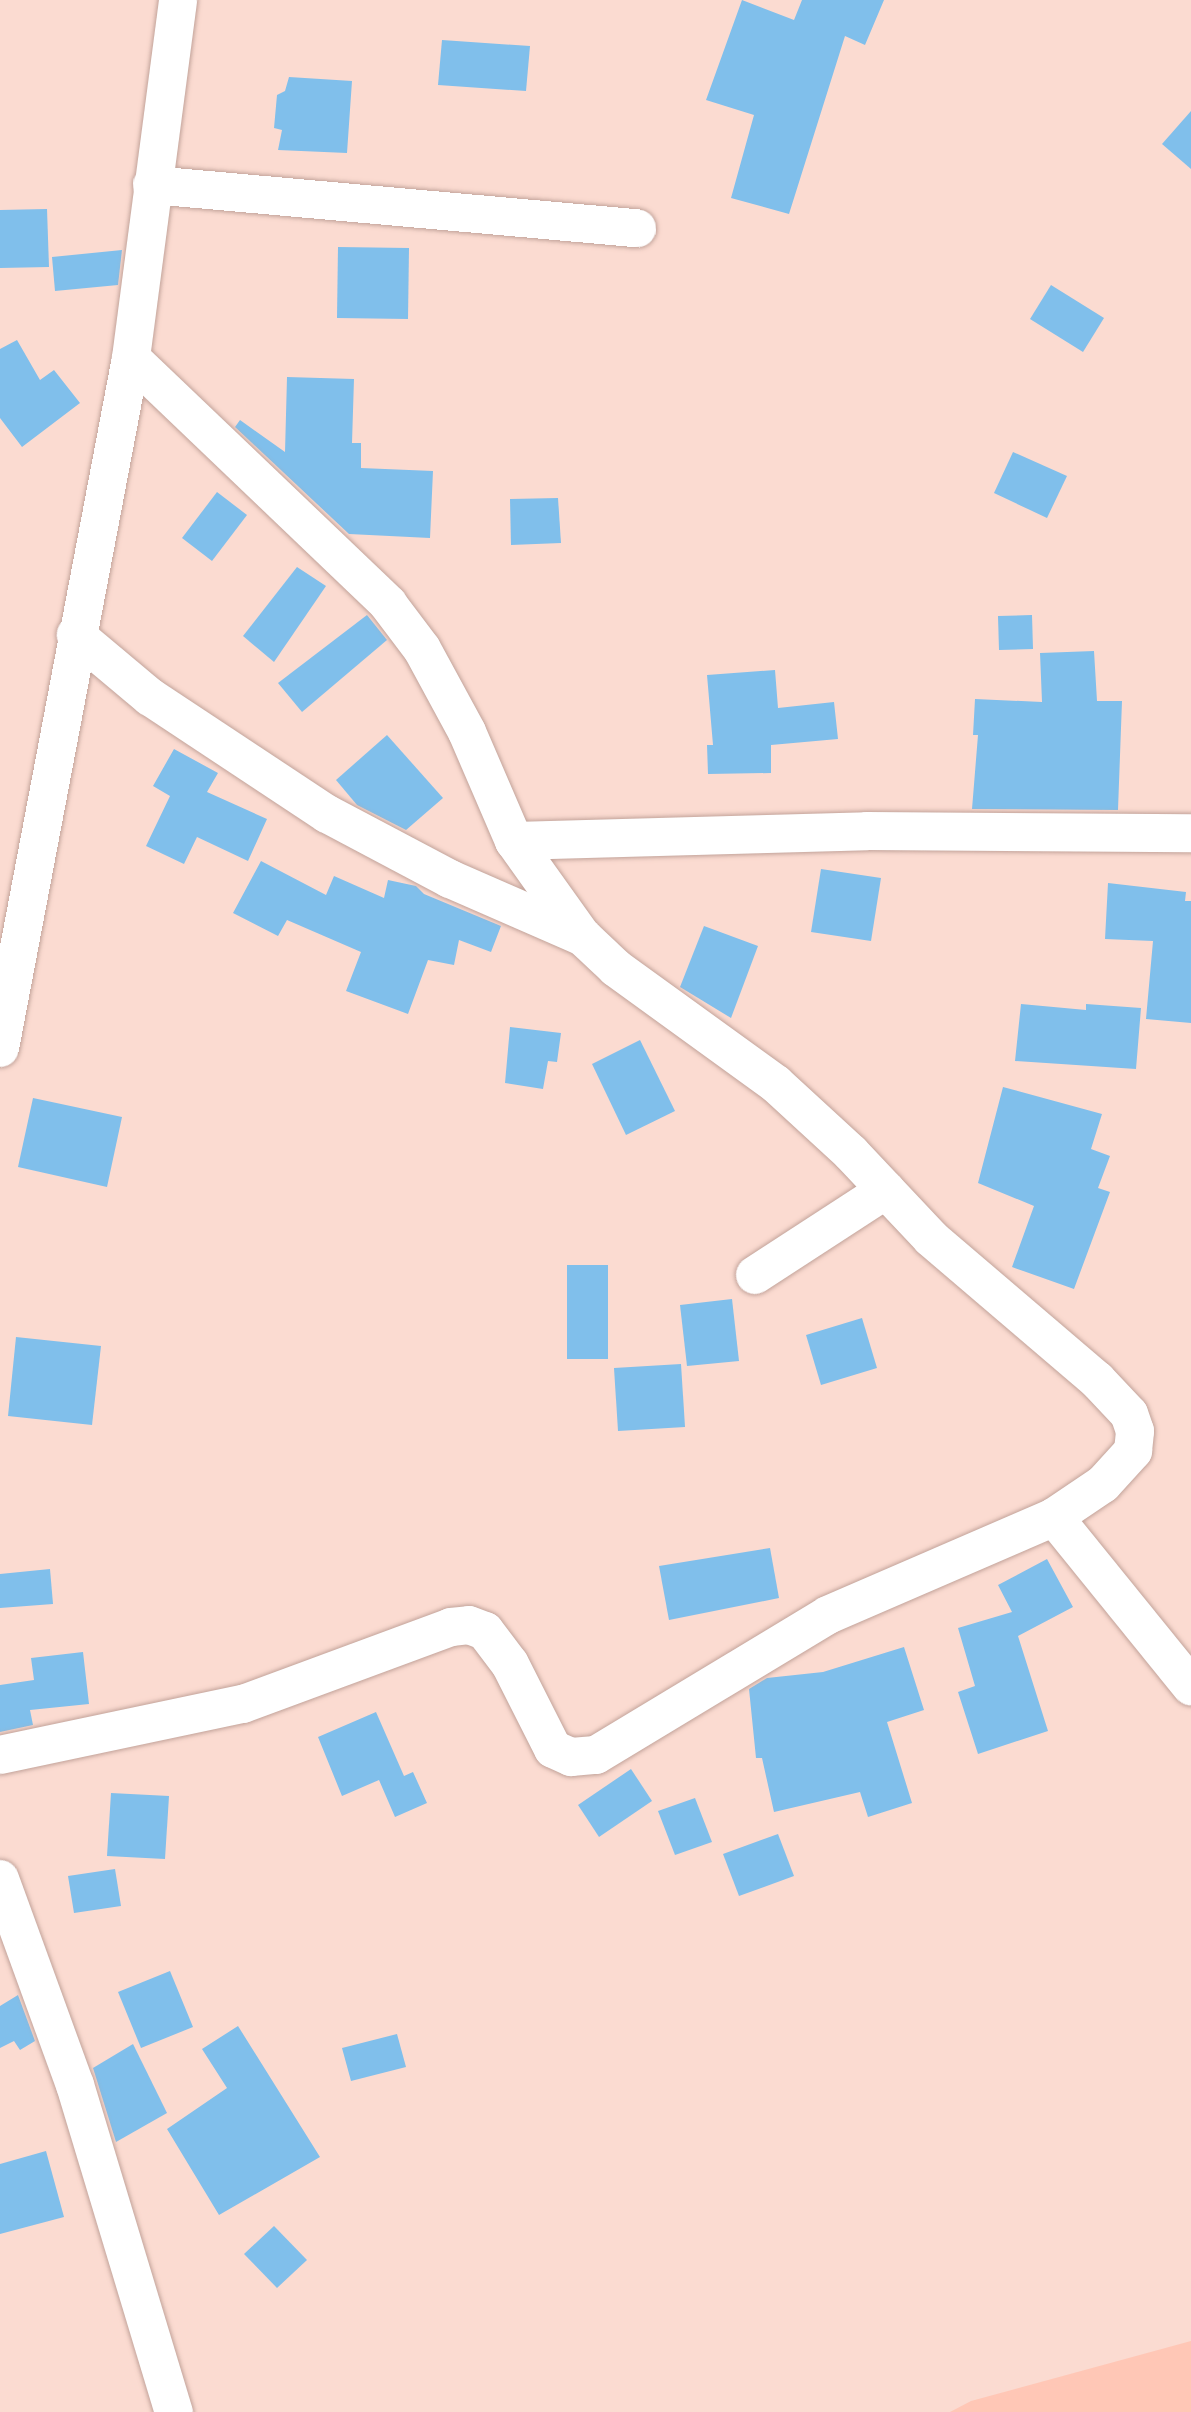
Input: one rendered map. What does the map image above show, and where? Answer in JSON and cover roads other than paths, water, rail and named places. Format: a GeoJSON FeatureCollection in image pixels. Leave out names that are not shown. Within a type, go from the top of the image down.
{"type":"FeatureCollection","features":[{"type":"Feature","properties":{"kind":"street"},"geometry":{"type":"LineString","coordinates":[[0,1048],[131,358],[178,0]]}},
{"type":"Feature","properties":{"kind":"street"},"geometry":{"type":"LineString","coordinates":[[152,185],[637,228]]}},
{"type":"Feature","properties":{"kind":"street"},"geometry":{"type":"LineString","coordinates":[[0,1755],[243,1704],[451,1627],[469,1625],[486,1631],[510,1664],[553,1749],[571,1757],[596,1755],[828,1615],[1054,1516],[1102,1484],[1133,1451],[1135,1431],[1129,1414],[1097,1380],[931,1238],[776,1084],[616,968],[583,937],[514,841],[467,732],[422,648],[388,604],[131,358]]}},
{"type":"Feature","properties":{"kind":"street"},"geometry":{"type":"LineString","coordinates":[[76,635],[150,697],[327,814],[419,864],[583,937]]}},
{"type":"Feature","properties":{"kind":"street"},"geometry":{"type":"LineString","coordinates":[[514,841],[867,831],[1191,834]]}},
{"type":"Feature","properties":{"kind":"street"},"geometry":{"type":"LineString","coordinates":[[755,1275],[886,1190]]}},
{"type":"Feature","properties":{"kind":"street"},"geometry":{"type":"LineString","coordinates":[[1054,1516],[1191,1686]]}},
{"type":"Feature","properties":{"kind":"street"},"geometry":{"type":"LineString","coordinates":[[0,1879],[74,2085],[174,2412]]}}]}
